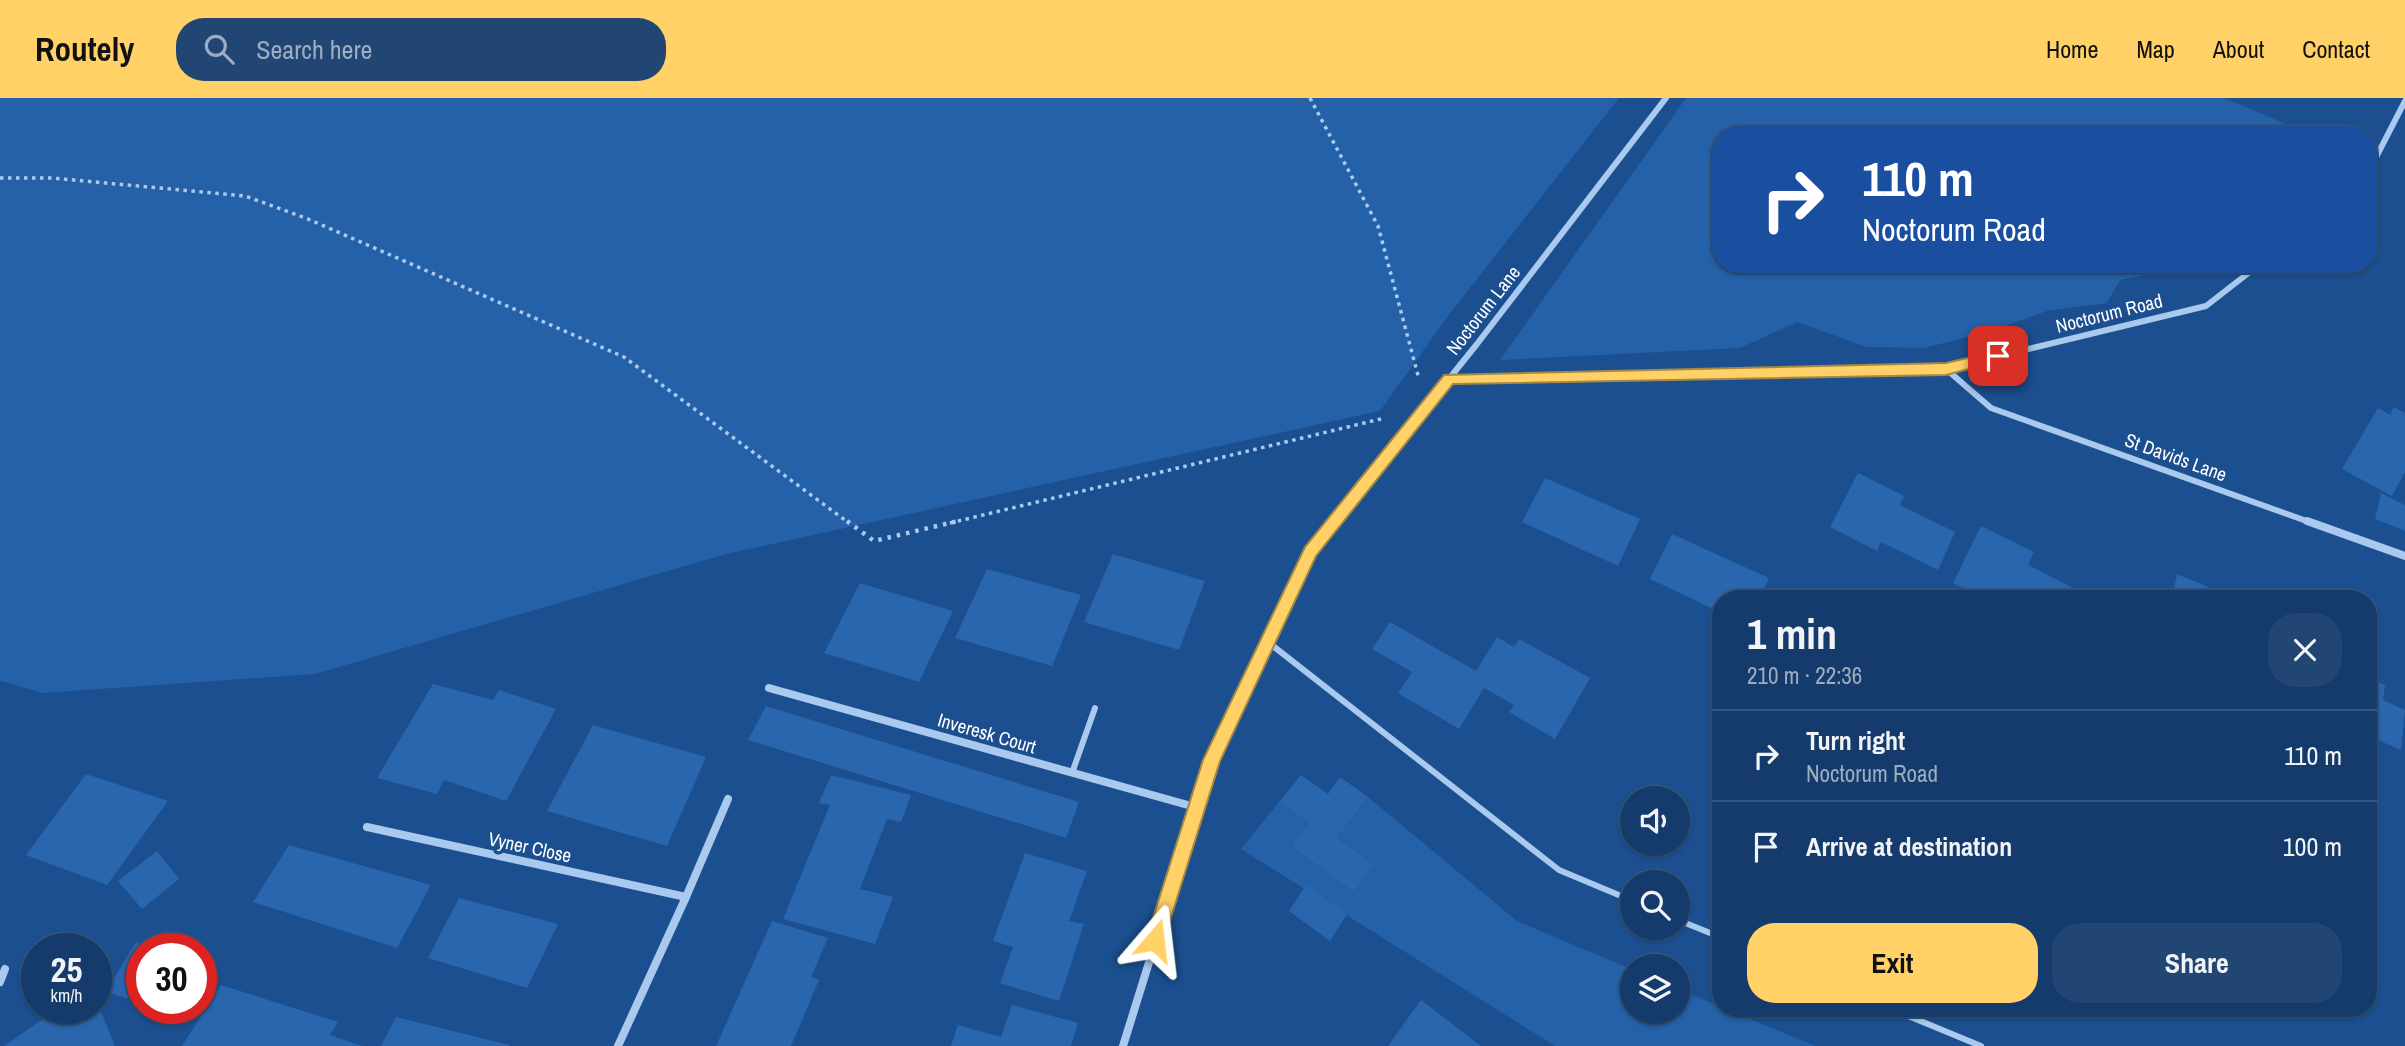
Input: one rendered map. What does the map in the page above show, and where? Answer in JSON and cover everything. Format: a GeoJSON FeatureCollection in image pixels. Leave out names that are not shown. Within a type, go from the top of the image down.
{"type":"FeatureCollection","features":[{"type":"Feature","properties":{"kind":"street","name":"Noctorum Lane"},"geometry":{"type":"LineString","coordinates":[[1123,1046],[1195,807],[1212,760],[1310,551],[1449,379],[1666,98]]}},
{"type":"Feature","properties":{"kind":"street"},"geometry":{"type":"LineString","coordinates":[[2377,157],[2402,113],[2405,101]]}},
{"type":"Feature","properties":{"kind":"street","name":"Noctorum Road"},"geometry":{"type":"LineString","coordinates":[[1449,379],[1946,369],[2206,306],[2248,273]]}},
{"type":"Feature","properties":{"kind":"street","name":"St Davids Lane"},"geometry":{"type":"LineString","coordinates":[[1946,369],[1991,408],[2405,556]]}},
{"type":"Feature","properties":{"kind":"street","name":"Inveresk Court"},"geometry":{"type":"LineString","coordinates":[[769,688],[1195,807]]}},
{"type":"Feature","properties":{"kind":"street"},"geometry":{"type":"LineString","coordinates":[[618,1046],[728,799]]}},
{"type":"Feature","properties":{"kind":"street","name":"Vyner Close"},"geometry":{"type":"LineString","coordinates":[[367,827],[686,897]]}},
{"type":"Feature","properties":{"kind":"street"},"geometry":{"type":"LineString","coordinates":[[0,982],[5,969]]}},
{"type":"Feature","properties":{"kind":"lane"},"geometry":{"type":"LineString","coordinates":[[1268,642],[1559,870],[1620,896]]}},
{"type":"Feature","properties":{"kind":"lane"},"geometry":{"type":"LineString","coordinates":[[1072,773],[1095,708]]}},
{"type":"Feature","properties":{"kind":"lane"},"geometry":{"type":"LineString","coordinates":[[1690,925],[1712,934]]}},
{"type":"Feature","properties":{"kind":"lane"},"geometry":{"type":"LineString","coordinates":[[1911,1017],[1980,1046]]}},
{"type":"Feature","properties":{"kind":"path"},"geometry":{"type":"LineString","coordinates":[[0,178],[52,178],[245,196],[308,219],[624,357],[874,541],[1426,408],[1378,226],[1310,98]]}},
{"type":"Feature","properties":{"kind":"shaded area"},"geometry":{"type":"Polygon","coordinates":[[[0,98],[1619,98],[1448,316],[1380,411],[726,554],[315,674],[43,693],[0,681],[0,98]]]}},
{"type":"Feature","properties":{"kind":"shaded area"},"geometry":{"type":"Polygon","coordinates":[[[1686,98],[2225,98],[2290,126],[1712,126],[1712,273],[2153,273],[2120,280],[2107,303],[2047,311],[1990,331],[1925,348],[1867,347],[1797,322],[1740,348],[1500,360],[1686,98]]]}},
{"type":"Feature","properties":{"kind":"shaded area"},"geometry":{"type":"Polygon","coordinates":[[[1368,797],[1517,921],[1620,965],[1620,1024],[1690,1024],[1690,994],[1712,1003],[1712,1017],[1745,1017],[1815,1046],[1555,1046],[1241,849],[1279,802],[1309,823],[1291,846],[1354,892],[1374,865],[1337,838],[1368,797]]]}},
{"type":"Feature","properties":{"kind":"building"},"geometry":{"type":"Polygon","coordinates":[[[2394,407],[2405,413],[2405,472],[2392,496],[2342,469],[2378,408],[2390,415],[2394,407]]]}},
{"type":"Feature","properties":{"kind":"building"},"geometry":{"type":"Polygon","coordinates":[[[1858,473],[1904,496],[1900,505],[1955,532],[1938,570],[1881,542],[1877,551],[1830,527],[1858,473]]]}},
{"type":"Feature","properties":{"kind":"building"},"geometry":{"type":"Polygon","coordinates":[[[1545,478],[1640,519],[1618,566],[1522,522],[1545,478]]]}},
{"type":"Feature","properties":{"kind":"building"},"geometry":{"type":"Polygon","coordinates":[[[2381,493],[2405,505],[2405,531],[2375,519],[2381,493]]]}},
{"type":"Feature","properties":{"kind":"building"},"geometry":{"type":"Polygon","coordinates":[[[1981,526],[2034,552],[2028,565],[2075,589],[1967,590],[1953,583],[1981,526]]]}},
{"type":"Feature","properties":{"kind":"building"},"geometry":{"type":"Polygon","coordinates":[[[1672,534],[1769,578],[1764,590],[1712,590],[1712,608],[1650,579],[1672,534]]]}},
{"type":"Feature","properties":{"kind":"building"},"geometry":{"type":"Polygon","coordinates":[[[1113,554],[1205,581],[1179,650],[1084,622],[1113,554]]]}},
{"type":"Feature","properties":{"kind":"building"},"geometry":{"type":"Polygon","coordinates":[[[987,569],[1081,595],[1052,666],[955,638],[987,569]]]}},
{"type":"Feature","properties":{"kind":"building"},"geometry":{"type":"Polygon","coordinates":[[[2177,574],[2216,590],[2174,590],[2177,574]]]}},
{"type":"Feature","properties":{"kind":"building"},"geometry":{"type":"Polygon","coordinates":[[[860,583],[953,611],[919,682],[824,653],[860,583]]]}},
{"type":"Feature","properties":{"kind":"building"},"geometry":{"type":"Polygon","coordinates":[[[1390,622],[1476,671],[1497,637],[1514,647],[1519,639],[1590,678],[1555,739],[1509,712],[1514,705],[1484,688],[1459,729],[1398,693],[1412,672],[1372,649],[1390,622]]]}},
{"type":"Feature","properties":{"kind":"building"},"geometry":{"type":"Polygon","coordinates":[[[2377,682],[2385,685],[2383,700],[2405,710],[2401,750],[2377,740],[2377,682]]]}},
{"type":"Feature","properties":{"kind":"building"},"geometry":{"type":"Polygon","coordinates":[[[433,684],[493,700],[499,690],[556,709],[506,801],[444,780],[437,794],[377,778],[433,684]]]}},
{"type":"Feature","properties":{"kind":"building"},"geometry":{"type":"Polygon","coordinates":[[[766,706],[1079,802],[1066,838],[748,740],[766,706]]]}},
{"type":"Feature","properties":{"kind":"building"},"geometry":{"type":"Polygon","coordinates":[[[593,725],[706,757],[667,846],[547,811],[593,725]]]}},
{"type":"Feature","properties":{"kind":"building"},"geometry":{"type":"Polygon","coordinates":[[[86,774],[168,801],[107,885],[26,855],[86,774]]]}},
{"type":"Feature","properties":{"kind":"building"},"geometry":{"type":"Polygon","coordinates":[[[831,775],[911,795],[901,822],[887,819],[860,889],[893,897],[875,944],[783,919],[830,805],[819,803],[831,775]]]}},
{"type":"Feature","properties":{"kind":"building"},"geometry":{"type":"Polygon","coordinates":[[[1301,775],[1328,794],[1340,777],[1368,797],[1337,838],[1374,865],[1354,892],[1291,846],[1309,823],[1279,802],[1301,775]]]}},
{"type":"Feature","properties":{"kind":"building"},"geometry":{"type":"Polygon","coordinates":[[[289,845],[431,885],[397,948],[253,902],[289,845]]]}},
{"type":"Feature","properties":{"kind":"building"},"geometry":{"type":"Polygon","coordinates":[[[157,851],[179,879],[142,909],[118,881],[157,851]]]}},
{"type":"Feature","properties":{"kind":"building"},"geometry":{"type":"Polygon","coordinates":[[[1025,853],[1087,871],[1069,921],[1084,924],[1059,1001],[1000,983],[1013,947],[993,941],[1025,853]]]}},
{"type":"Feature","properties":{"kind":"building"},"geometry":{"type":"Polygon","coordinates":[[[1306,885],[1347,914],[1330,941],[1289,911],[1306,885]]]}},
{"type":"Feature","properties":{"kind":"building"},"geometry":{"type":"Polygon","coordinates":[[[459,898],[558,924],[527,988],[428,958],[459,898]]]}},
{"type":"Feature","properties":{"kind":"building"},"geometry":{"type":"Polygon","coordinates":[[[772,921],[828,938],[811,977],[819,980],[791,1046],[716,1046],[772,921]]]}},
{"type":"Feature","properties":{"kind":"building"},"geometry":{"type":"Polygon","coordinates":[[[126,959],[126,998],[112,994],[112,982],[126,959]]]}},
{"type":"Feature","properties":{"kind":"building"},"geometry":{"type":"Polygon","coordinates":[[[221,985],[338,1022],[330,1035],[362,1046],[182,1046],[196,1024],[217,1024],[217,991],[221,985]]]}},
{"type":"Feature","properties":{"kind":"building"},"geometry":{"type":"Polygon","coordinates":[[[1421,1000],[1481,1046],[1388,1046],[1421,1000]]]}},
{"type":"Feature","properties":{"kind":"building"},"geometry":{"type":"Polygon","coordinates":[[[1012,1005],[1078,1023],[1071,1046],[951,1046],[958,1025],[1001,1037],[1012,1005]]]}},
{"type":"Feature","properties":{"kind":"building"},"geometry":{"type":"Polygon","coordinates":[[[396,1017],[509,1045],[509,1046],[381,1046],[396,1017]]]}},
{"type":"Feature","properties":{"kind":"building"},"geometry":{"type":"Polygon","coordinates":[[[36,1024],[106,1024],[115,1046],[4,1046],[36,1024]]]}},
{"type":"Feature","properties":{"kind":"route"},"geometry":{"type":"LineString","coordinates":[[1155,940],[1212,760],[1310,551],[1449,379],[1946,369],[1998,356]]}}]}
